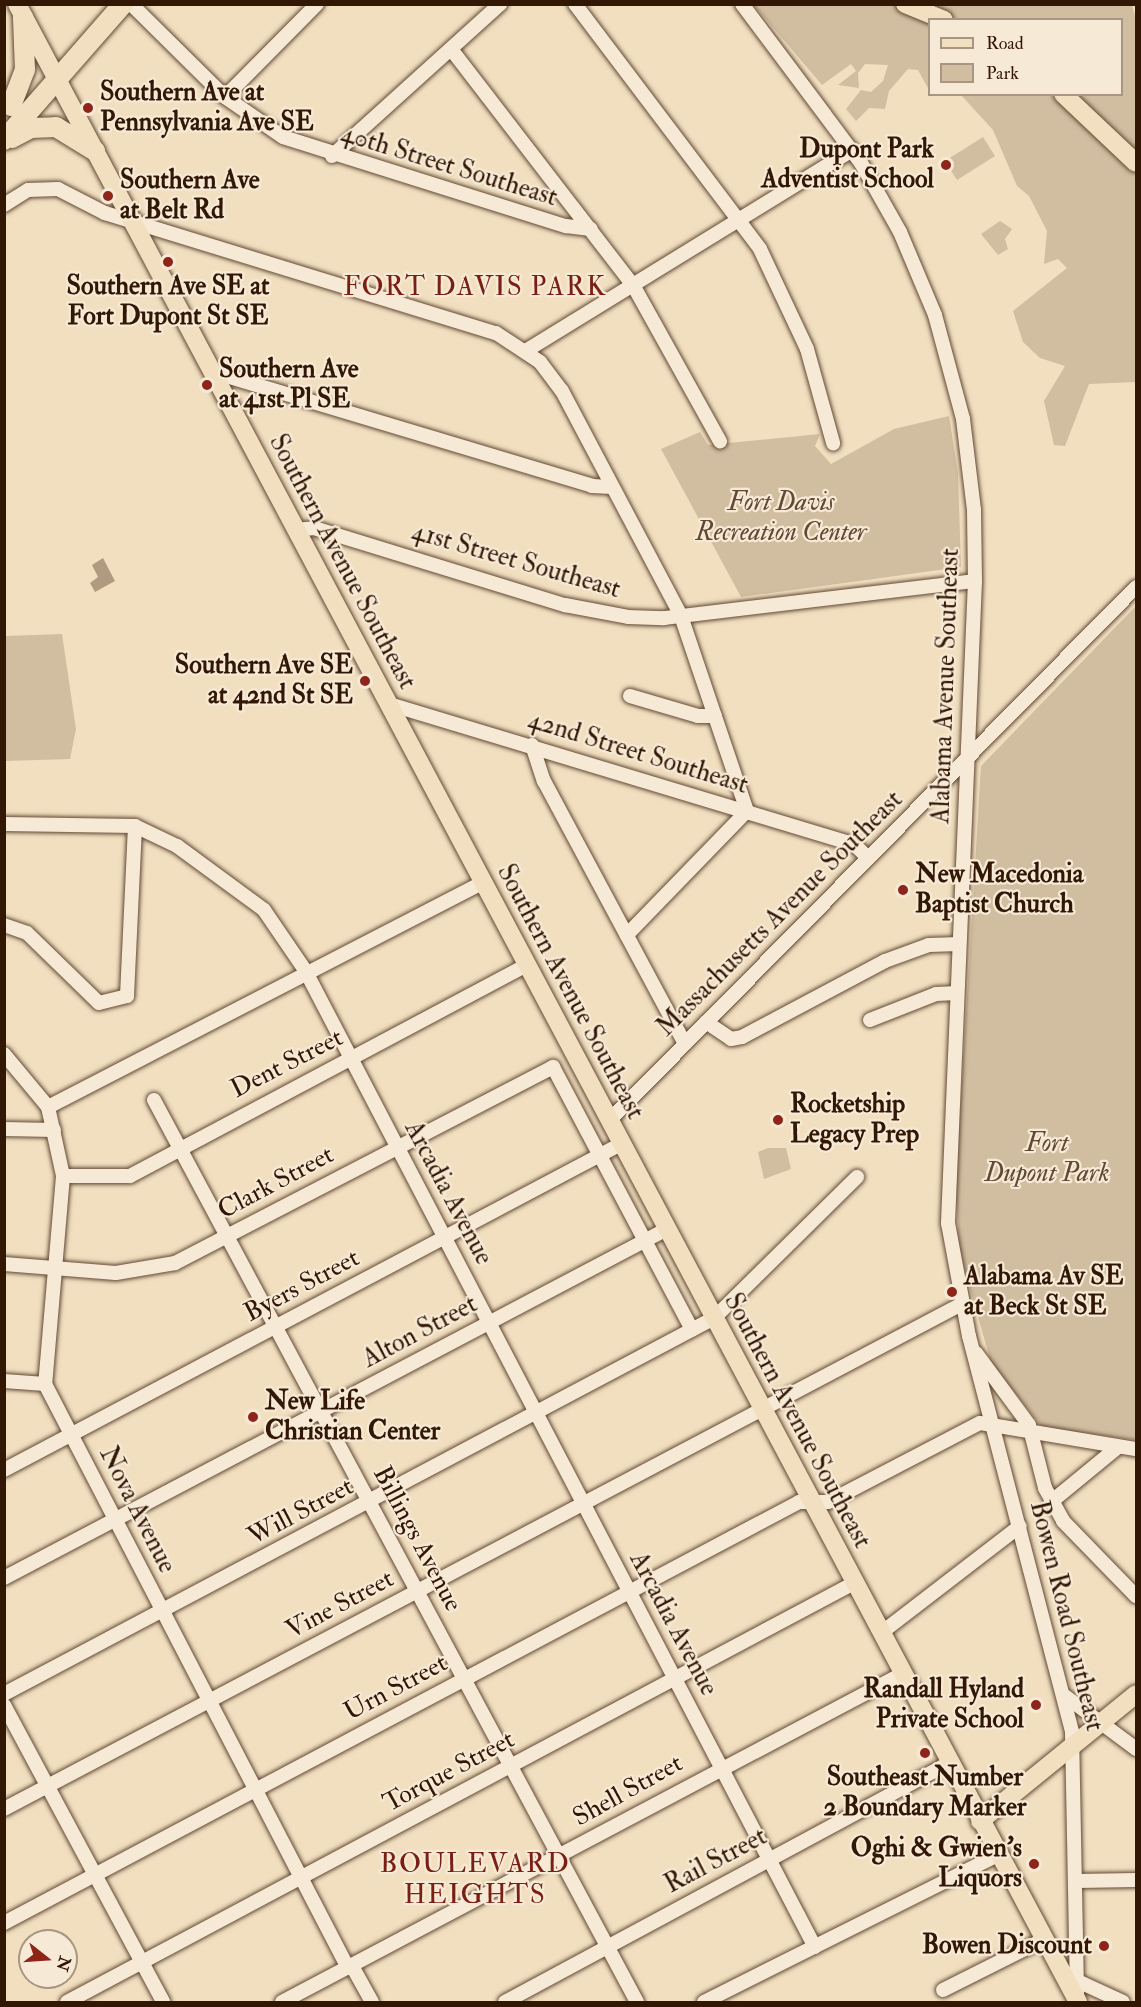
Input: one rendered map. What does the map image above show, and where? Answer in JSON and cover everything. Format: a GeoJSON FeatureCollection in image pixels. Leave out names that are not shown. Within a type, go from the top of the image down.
{"type":"FeatureCollection","features":[{"type":"Feature","properties":{"kind":"highway"},"geometry":{"type":"LineString","coordinates":[[4,141],[42,99],[56,75],[123,4]]}},
{"type":"Feature","properties":{"kind":"highway"},"geometry":{"type":"LineString","coordinates":[[8,109],[25,70],[20,11]]}},
{"type":"Feature","properties":{"kind":"highway"},"geometry":{"type":"LineString","coordinates":[[8,109],[31,84],[56,75]]}},
{"type":"Feature","properties":{"kind":"highway"},"geometry":{"type":"LineString","coordinates":[[4,141],[20,132],[47,126],[76,135],[95,151]]}},
{"type":"Feature","properties":{"kind":"main road"},"geometry":{"type":"LineString","coordinates":[[905,4],[939,18]]}},
{"type":"Feature","properties":{"kind":"main road","name":"Southern Avenue Southeast"},"geometry":{"type":"LineString","coordinates":[[20,11],[668,1229],[1043,1940],[1071,1978],[1077,2002]]}},
{"type":"Feature","properties":{"kind":"main road"},"geometry":{"type":"LineString","coordinates":[[1065,96],[1137,163]]}},
{"type":"Feature","properties":{"kind":"main road"},"geometry":{"type":"LineString","coordinates":[[980,1821],[1137,1694]]}},
{"type":"Feature","properties":{"kind":"street","name":"40th Street Southeast"},"geometry":{"type":"LineString","coordinates":[[131,4],[225,97],[274,133],[332,156],[591,229]]}},
{"type":"Feature","properties":{"kind":"street"},"geometry":{"type":"LineString","coordinates":[[225,97],[317,4]]}},
{"type":"Feature","properties":{"kind":"street"},"geometry":{"type":"LineString","coordinates":[[332,156],[500,4]]}},
{"type":"Feature","properties":{"kind":"street"},"geometry":{"type":"LineString","coordinates":[[575,4],[740,219],[801,332],[833,443]]}},
{"type":"Feature","properties":{"kind":"street","name":"Alabama Avenue Southeast"},"geometry":{"type":"LineString","coordinates":[[742,4],[852,150],[911,255],[948,357],[970,464],[975,580],[948,1197],[962,1304],[994,1425]]}},
{"type":"Feature","properties":{"kind":"street"},"geometry":{"type":"LineString","coordinates":[[451,49],[633,285],[720,441]]}},
{"type":"Feature","properties":{"kind":"street"},"geometry":{"type":"LineString","coordinates":[[527,350],[852,150]]}},
{"type":"Feature","properties":{"kind":"street"},"geometry":{"type":"LineString","coordinates":[[4,205],[44,187],[133,221],[495,333],[527,350],[561,392],[681,616],[747,811],[627,935]]}},
{"type":"Feature","properties":{"kind":"street"},"geometry":{"type":"LineString","coordinates":[[213,372],[582,483],[612,487]]}},
{"type":"Feature","properties":{"kind":"street","name":"41st Street Southeast"},"geometry":{"type":"LineString","coordinates":[[296,530],[314,528],[585,610],[681,616],[975,580]]}},
{"type":"Feature","properties":{"kind":"street","name":"Massachusetts Avenue Southeast"},"geometry":{"type":"LineString","coordinates":[[609,1121],[1137,587]]}},
{"type":"Feature","properties":{"kind":"street"},"geometry":{"type":"LineString","coordinates":[[630,696],[698,716],[715,716]]}},
{"type":"Feature","properties":{"kind":"street","name":"42nd Street Southeast"},"geometry":{"type":"LineString","coordinates":[[389,704],[532,745],[854,844],[868,858]]}},
{"type":"Feature","properties":{"kind":"street"},"geometry":{"type":"LineString","coordinates":[[532,745],[544,781],[685,1044]]}},
{"type":"Feature","properties":{"kind":"street","name":"Arcadia Avenue"},"geometry":{"type":"LineString","coordinates":[[4,824],[135,826],[155,832],[250,894],[305,970],[815,1947]]}},
{"type":"Feature","properties":{"kind":"street"},"geometry":{"type":"LineString","coordinates":[[4,925],[27,933],[99,1003],[115,1003],[131,988],[135,826]]}},
{"type":"Feature","properties":{"kind":"street"},"geometry":{"type":"LineString","coordinates":[[48,1107],[305,970],[483,882]]}},
{"type":"Feature","properties":{"kind":"street"},"geometry":{"type":"LineString","coordinates":[[706,1022],[730,1039],[742,1037],[885,961],[929,945],[959,944]]}},
{"type":"Feature","properties":{"kind":"street","name":"Dent Street"},"geometry":{"type":"LineString","coordinates":[[63,1176],[130,1176],[181,1146],[526,964]]}},
{"type":"Feature","properties":{"kind":"street"},"geometry":{"type":"LineString","coordinates":[[870,1020],[936,994],[957,993]]}},
{"type":"Feature","properties":{"kind":"street"},"geometry":{"type":"LineString","coordinates":[[4,1054],[48,1107],[63,1176],[45,1384],[4,1381]]}},
{"type":"Feature","properties":{"kind":"street","name":"Clark Street"},"geometry":{"type":"LineString","coordinates":[[4,1264],[116,1273],[157,1268],[229,1236],[553,1067],[600,1155]]}},
{"type":"Feature","properties":{"kind":"street","name":"Billings Avenue"},"geometry":{"type":"LineString","coordinates":[[154,1100],[181,1146],[637,2002]]}},
{"type":"Feature","properties":{"kind":"street"},"geometry":{"type":"LineString","coordinates":[[4,1129],[54,1130]]}},
{"type":"Feature","properties":{"kind":"street","name":"Byers Street"},"geometry":{"type":"LineString","coordinates":[[4,1470],[621,1144]]}},
{"type":"Feature","properties":{"kind":"street"},"geometry":{"type":"LineString","coordinates":[[600,1155],[692,1330]]}},
{"type":"Feature","properties":{"kind":"street","name":"Will Street"},"geometry":{"type":"LineString","coordinates":[[4,1694],[163,1612],[714,1318],[856,1177]]}},
{"type":"Feature","properties":{"kind":"street","name":"Alton Street"},"geometry":{"type":"LineString","coordinates":[[4,1578],[668,1229]]}},
{"type":"Feature","properties":{"kind":"street","name":"Vine Street"},"geometry":{"type":"LineString","coordinates":[[4,1809],[962,1304]]}},
{"type":"Feature","properties":{"kind":"street"},"geometry":{"type":"LineString","coordinates":[[973,1349],[1026,1420],[1051,1502],[1083,1545],[1137,1596]]}},
{"type":"Feature","properties":{"kind":"street","name":"Nova Avenue"},"geometry":{"type":"LineString","coordinates":[[45,1384],[301,1878],[372,2002]]}},
{"type":"Feature","properties":{"kind":"street","name":"Urn Street"},"geometry":{"type":"LineString","coordinates":[[4,1923],[798,1502],[830,1501],[980,1423],[994,1425]]}},
{"type":"Feature","properties":{"kind":"street"},"geometry":{"type":"LineString","coordinates":[[994,1425],[1030,1434],[1137,1449]]}},
{"type":"Feature","properties":{"kind":"street","name":"Bowen Road Southeast"},"geometry":{"type":"LineString","coordinates":[[994,1425],[1065,1696],[1073,1745],[1077,1881],[1071,1978]]}},
{"type":"Feature","properties":{"kind":"street"},"geometry":{"type":"LineString","coordinates":[[1051,1502],[1118,1447]]}},
{"type":"Feature","properties":{"kind":"street"},"geometry":{"type":"LineString","coordinates":[[881,1634],[1020,1526]]}},
{"type":"Feature","properties":{"kind":"street","name":"Torque Street"},"geometry":{"type":"LineString","coordinates":[[67,2002],[854,1583]]}},
{"type":"Feature","properties":{"kind":"street","name":"Shell Street"},"geometry":{"type":"LineString","coordinates":[[282,2002],[902,1674]]}},
{"type":"Feature","properties":{"kind":"street"},"geometry":{"type":"LineString","coordinates":[[1065,1696],[1137,1749]]}},
{"type":"Feature","properties":{"kind":"street"},"geometry":{"type":"LineString","coordinates":[[4,1705],[50,1785],[163,2002]]}},
{"type":"Feature","properties":{"kind":"street","name":"Rail Street"},"geometry":{"type":"LineString","coordinates":[[505,2002],[949,1763]]}},
{"type":"Feature","properties":{"kind":"street"},"geometry":{"type":"LineString","coordinates":[[704,2002],[998,1855]]}},
{"type":"Feature","properties":{"kind":"street"},"geometry":{"type":"LineString","coordinates":[[1077,1881],[1137,1880]]}},
{"type":"Feature","properties":{"kind":"street"},"geometry":{"type":"LineString","coordinates":[[943,1990],[1043,1940]]}},
{"type":"Feature","properties":{"kind":"street"},"geometry":{"type":"LineString","coordinates":[[1071,1978],[1123,2002]]}},
{"type":"Feature","properties":{"kind":"green space"},"geometry":{"type":"Polygon","coordinates":[[[754,5],[1132,5],[1136,20],[1136,382],[1089,384],[1065,446],[1054,445],[1044,401],[1065,366],[1040,358],[1023,342],[1013,311],[1067,268],[1058,259],[1044,264],[1047,231],[1029,196],[1017,186],[993,130],[962,96],[1123,96],[1123,18],[928,18],[928,88],[918,70],[908,69],[889,91],[885,109],[869,108],[856,121],[846,109],[861,90],[871,92],[883,81],[888,65],[865,64],[858,73],[859,88],[838,85],[856,71],[851,64],[822,85],[754,5]]]}},
{"type":"Feature","properties":{"kind":"green space"},"geometry":{"type":"Polygon","coordinates":[[[983,137],[995,156],[957,180],[945,161],[983,137]]]}},
{"type":"Feature","properties":{"kind":"green space"},"geometry":{"type":"Polygon","coordinates":[[[1000,221],[1012,229],[1005,239],[1008,249],[998,255],[981,234],[1000,221]]]}},
{"type":"Feature","properties":{"kind":"green space","name":"Fort Davis Recreation Center"},"geometry":{"type":"Polygon","coordinates":[[[949,416],[958,473],[961,567],[741,597],[661,449],[700,432],[708,445],[820,434],[815,446],[831,464],[894,429],[949,416]]]}},
{"type":"Feature","properties":{"kind":"green space","name":"Fort Dupont Park"},"geometry":{"type":"Polygon","coordinates":[[[1136,606],[1136,1440],[1042,1427],[991,1362],[959,1250],[956,1182],[981,766],[1136,606]]]}},
{"type":"Feature","properties":{"kind":"green space"},"geometry":{"type":"Polygon","coordinates":[[[62,634],[76,729],[70,759],[5,761],[5,636],[62,634]]]}},
{"type":"Feature","properties":{"kind":"green space"},"geometry":{"type":"Polygon","coordinates":[[[768,1148],[786,1148],[791,1169],[764,1179],[758,1152],[768,1148]]]}},
{"type":"Feature","properties":{"kind":"shaded area"},"geometry":{"type":"Polygon","coordinates":[[[103,558],[115,581],[95,592],[90,583],[98,577],[92,565],[103,558]]]}},
{"type":"Feature","properties":{"kind":"place","name":"Southern Ave at Pennsylvania Ave SE"},"geometry":{"type":"Point","coordinates":[88,108]}},
{"type":"Feature","properties":{"kind":"place","name":"Dupont Park Adventist School"},"geometry":{"type":"Point","coordinates":[946,165]}},
{"type":"Feature","properties":{"kind":"place","name":"Southern Ave at Belt Rd"},"geometry":{"type":"Point","coordinates":[108,196]}},
{"type":"Feature","properties":{"kind":"place","name":"Southern Ave SE at Fort Dupont St SE"},"geometry":{"type":"Point","coordinates":[168,262]}},
{"type":"Feature","properties":{"kind":"place","name":"Southern Ave at 41st Pl SE"},"geometry":{"type":"Point","coordinates":[207,385]}},
{"type":"Feature","properties":{"kind":"place","name":"Southern Ave SE at 42nd St SE"},"geometry":{"type":"Point","coordinates":[365,681]}},
{"type":"Feature","properties":{"kind":"place","name":"New Macedonia Baptist Church"},"geometry":{"type":"Point","coordinates":[903,890]}},
{"type":"Feature","properties":{"kind":"place","name":"Rocketship Legacy Prep"},"geometry":{"type":"Point","coordinates":[778,1120]}},
{"type":"Feature","properties":{"kind":"place","name":"Alabama Av SE at Beck St SE"},"geometry":{"type":"Point","coordinates":[952,1292]}},
{"type":"Feature","properties":{"kind":"place","name":"New Life Christian Center"},"geometry":{"type":"Point","coordinates":[253,1417]}},
{"type":"Feature","properties":{"kind":"place","name":"Randall Hyland Private School"},"geometry":{"type":"Point","coordinates":[1036,1705]}},
{"type":"Feature","properties":{"kind":"place","name":"Southeast Number 2 Boundary Marker"},"geometry":{"type":"Point","coordinates":[925,1753]}},
{"type":"Feature","properties":{"kind":"place","name":"Oghi & Gwien's Liquors"},"geometry":{"type":"Point","coordinates":[1034,1864]}},
{"type":"Feature","properties":{"kind":"place","name":"Bowen Discount"},"geometry":{"type":"Point","coordinates":[1104,1946]}},
{"type":"Feature","properties":{"kind":"district","name":"FORT DAVIS PARK"},"geometry":{"type":"Point","coordinates":[475,287]}},
{"type":"Feature","properties":{"kind":"district","name":"BOULEVARD HEIGHTS"},"geometry":{"type":"Point","coordinates":[475,1878]}}]}
